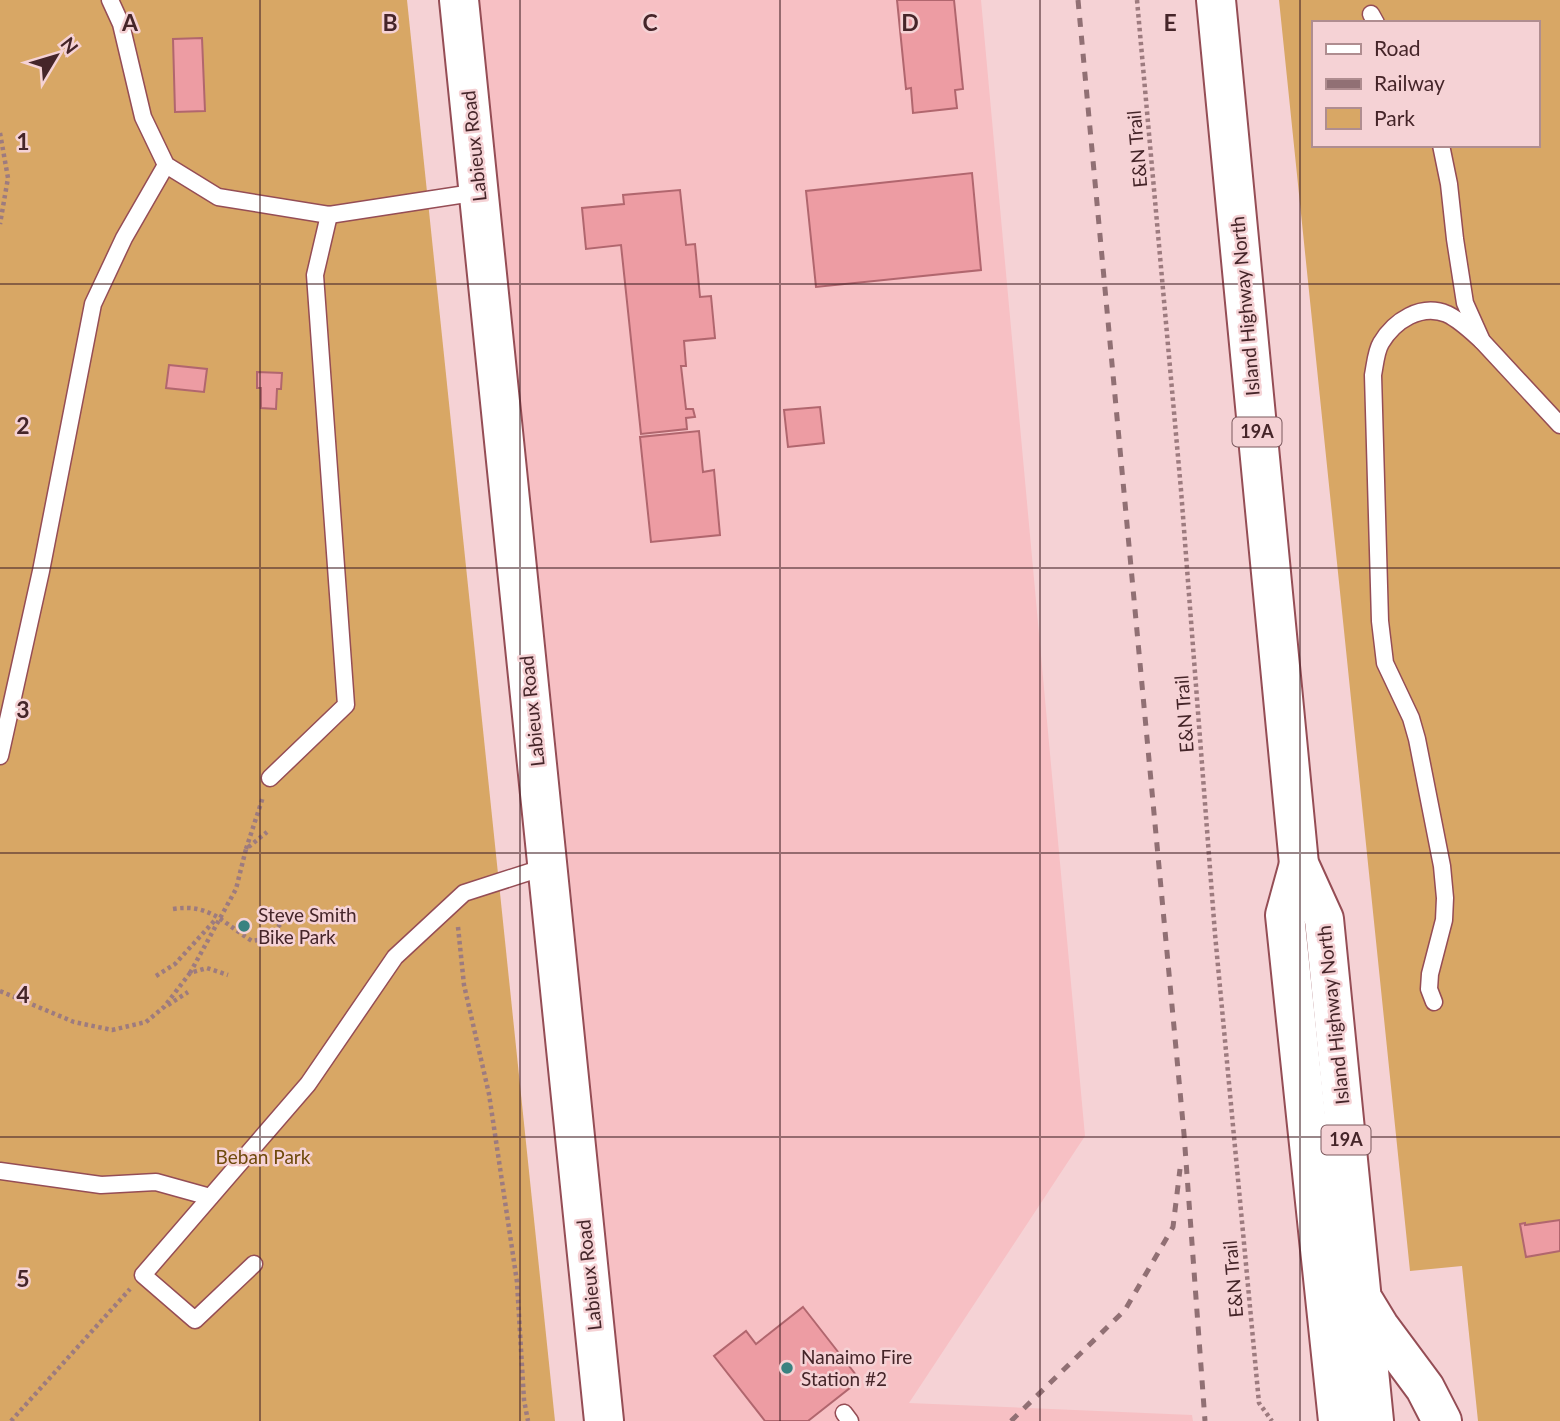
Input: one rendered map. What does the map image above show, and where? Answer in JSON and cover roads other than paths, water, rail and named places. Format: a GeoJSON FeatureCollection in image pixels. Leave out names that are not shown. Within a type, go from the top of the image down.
{"type":"FeatureCollection","features":[{"type":"Feature","properties":{"kind":"main road","name":"Labieux Road"},"geometry":{"type":"LineString","coordinates":[[460,0],[604,1421]]}},
{"type":"Feature","properties":{"kind":"main road","name":"Island Highway North"},"geometry":{"type":"LineString","coordinates":[[1216,0],[1299,864],[1324,919],[1362,1297],[1341,1420]]}},
{"type":"Feature","properties":{"kind":"main road","name":"Island Highway North"},"geometry":{"type":"LineString","coordinates":[[1299,864],[1285,915],[1341,1420]]}},
{"type":"Feature","properties":{"kind":"main road"},"geometry":{"type":"LineString","coordinates":[[1362,1297],[1379,1326],[1425,1388],[1441,1421]]}},
{"type":"Feature","properties":{"kind":"lane"},"geometry":{"type":"LineString","coordinates":[[110,0],[121,24],[143,117],[166,165],[218,197],[329,215],[479,192]]}},
{"type":"Feature","properties":{"kind":"lane"},"geometry":{"type":"LineString","coordinates":[[1441,147],[1465,303],[1482,341]]}},
{"type":"Feature","properties":{"kind":"lane"},"geometry":{"type":"LineString","coordinates":[[0,757],[41,571],[93,304],[124,238],[166,165]]}},
{"type":"Feature","properties":{"kind":"lane"},"geometry":{"type":"LineString","coordinates":[[270,778],[346,705],[315,275],[329,215]]}},
{"type":"Feature","properties":{"kind":"lane"},"geometry":{"type":"LineString","coordinates":[[1434,1002],[1429,989],[1430,974],[1444,920],[1443,877],[1417,739],[1411,718],[1392,681],[1384,656],[1380,621],[1373,375],[1380,345],[1394,327],[1408,316],[1428,310],[1446,313],[1482,341],[1560,425]]}},
{"type":"Feature","properties":{"kind":"lane"},"geometry":{"type":"LineString","coordinates":[[254,1264],[195,1320],[143,1275],[308,1084],[395,957],[464,893],[548,866]]}},
{"type":"Feature","properties":{"kind":"lane"},"geometry":{"type":"LineString","coordinates":[[0,1171],[101,1185],[156,1182],[210,1197]]}},
{"type":"Feature","properties":{"kind":"railway"},"geometry":{"type":"LineString","coordinates":[[1078,0],[1184,1134],[1205,1421]]}},
{"type":"Feature","properties":{"kind":"railway"},"geometry":{"type":"LineString","coordinates":[[1011,1421],[1125,1310],[1173,1227],[1180,1169]]}},
{"type":"Feature","properties":{"kind":"place","name":"Steve Smith Bike Park"},"geometry":{"type":"Point","coordinates":[244,926]}},
{"type":"Feature","properties":{"kind":"place","name":"Nanaimo Fire Station #2"},"geometry":{"type":"Point","coordinates":[787,1368]}},
{"type":"Feature","properties":{"kind":"park label","name":"Beban Park"},"geometry":{"type":"Point","coordinates":[263,1157]}}]}
